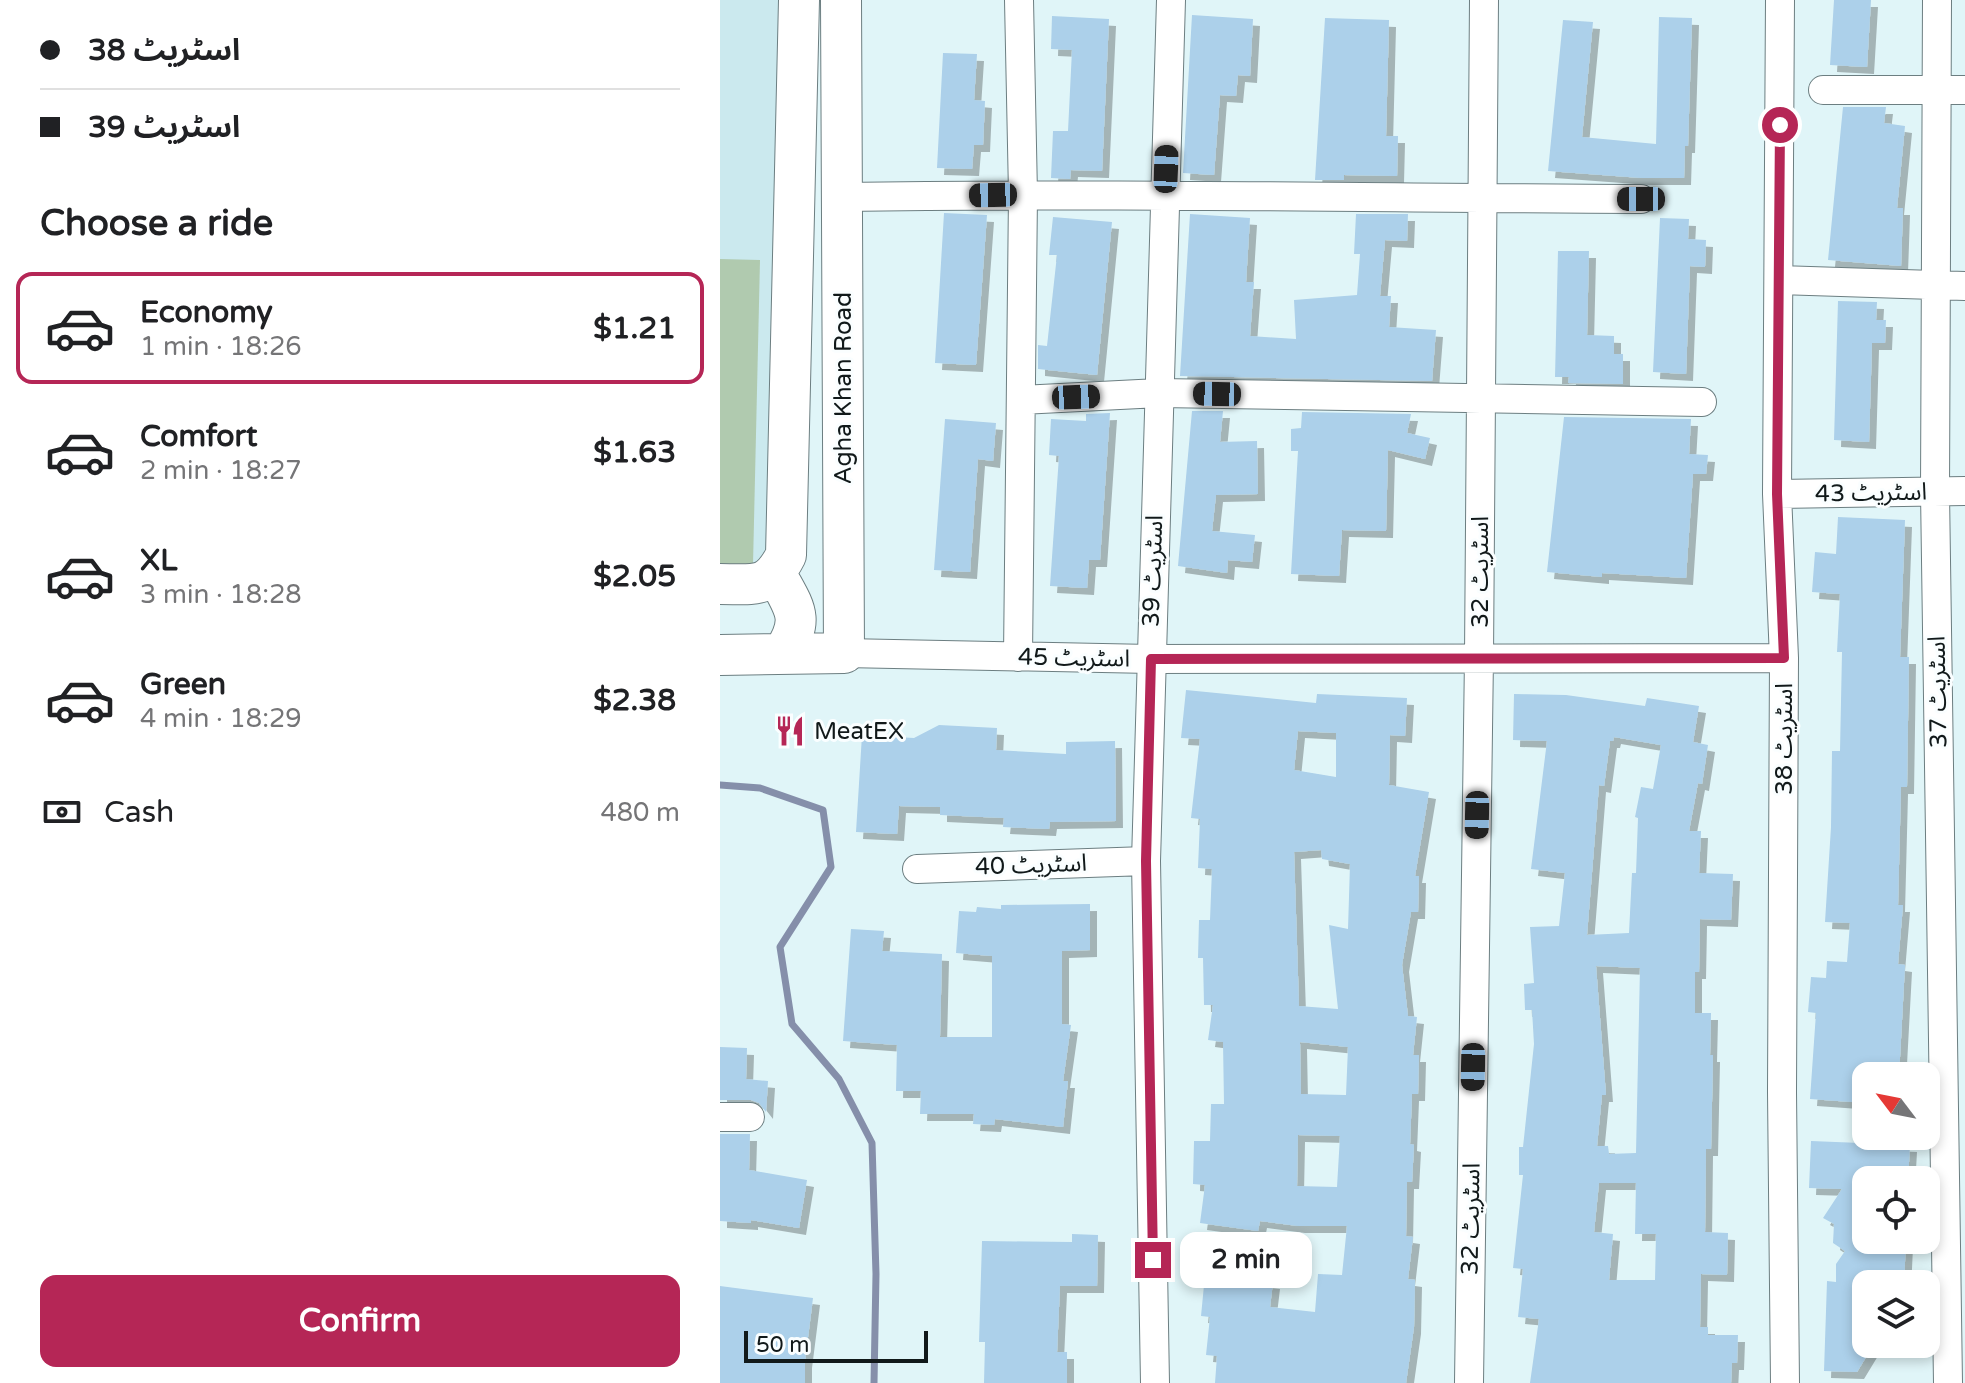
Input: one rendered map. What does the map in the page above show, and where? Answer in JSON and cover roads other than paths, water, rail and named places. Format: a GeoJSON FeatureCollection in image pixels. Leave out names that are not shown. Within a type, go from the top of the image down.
{"type":"FeatureCollection","features":[{"type":"Feature","properties":{"kind":"street"},"geometry":{"type":"LineString","coordinates":[[783,653],[796,634],[796,611],[781,565],[799,0]]}},
{"type":"Feature","properties":{"kind":"street","name":"Agha Khan Road"},"geometry":{"type":"LineString","coordinates":[[841,0],[844,653]]}},
{"type":"Feature","properties":{"kind":"street"},"geometry":{"type":"LineString","coordinates":[[1018,657],[1023,194],[1019,0]]}},
{"type":"Feature","properties":{"kind":"street","name":"اسٹریٹ 39"},"geometry":{"type":"LineString","coordinates":[[1155,1383],[1146,861],[1171,0]]}},
{"type":"Feature","properties":{"kind":"street","name":"اسٹریٹ 32"},"geometry":{"type":"LineString","coordinates":[[1469,1383],[1484,0]]}},
{"type":"Feature","properties":{"kind":"street","name":"اسٹریٹ 38"},"geometry":{"type":"LineString","coordinates":[[1780,0],[1777,494],[1784,658],[1782,1092],[1785,1383]]}},
{"type":"Feature","properties":{"kind":"street","name":"اسٹریٹ 37"},"geometry":{"type":"LineString","coordinates":[[1937,0],[1951,90],[1936,285],[1935,492],[1948,1383]]}},
{"type":"Feature","properties":{"kind":"street"},"geometry":{"type":"LineString","coordinates":[[1823,90],[1951,90]]}},
{"type":"Feature","properties":{"kind":"street"},"geometry":{"type":"LineString","coordinates":[[842,197],[1023,194],[1641,199]]}},
{"type":"Feature","properties":{"kind":"street"},"geometry":{"type":"LineString","coordinates":[[793,246],[842,248]]}},
{"type":"Feature","properties":{"kind":"street"},"geometry":{"type":"LineString","coordinates":[[1779,280],[1965,286]]}},
{"type":"Feature","properties":{"kind":"street"},"geometry":{"type":"LineString","coordinates":[[1021,400],[1159,393],[1702,402]]}},
{"type":"Feature","properties":{"kind":"street","name":"اسٹریٹ 43"},"geometry":{"type":"LineString","coordinates":[[1777,494],[1965,491]]}},
{"type":"Feature","properties":{"kind":"street"},"geometry":{"type":"LineString","coordinates":[[720,584],[758,584],[781,565],[843,559]]}},
{"type":"Feature","properties":{"kind":"street"},"geometry":{"type":"LineString","coordinates":[[720,655],[844,653]]}},
{"type":"Feature","properties":{"kind":"street","name":"اسٹریٹ 45"},"geometry":{"type":"LineString","coordinates":[[844,653],[1151,659],[1784,658]]}},
{"type":"Feature","properties":{"kind":"street","name":"اسٹریٹ 40"},"geometry":{"type":"LineString","coordinates":[[917,869],[1146,861]]}},
{"type":"Feature","properties":{"kind":"street"},"geometry":{"type":"LineString","coordinates":[[720,1117],[750,1117]]}},
{"type":"Feature","properties":{"kind":"waterway"},"geometry":{"type":"LineString","coordinates":[[720,785],[760,788],[823,810],[831,867],[780,947],[792,1024],[839,1079],[872,1143],[876,1274],[874,1383]]}},
{"type":"Feature","properties":{"kind":"place","name":"MeatEX"},"geometry":{"type":"Point","coordinates":[790,731]}}]}
